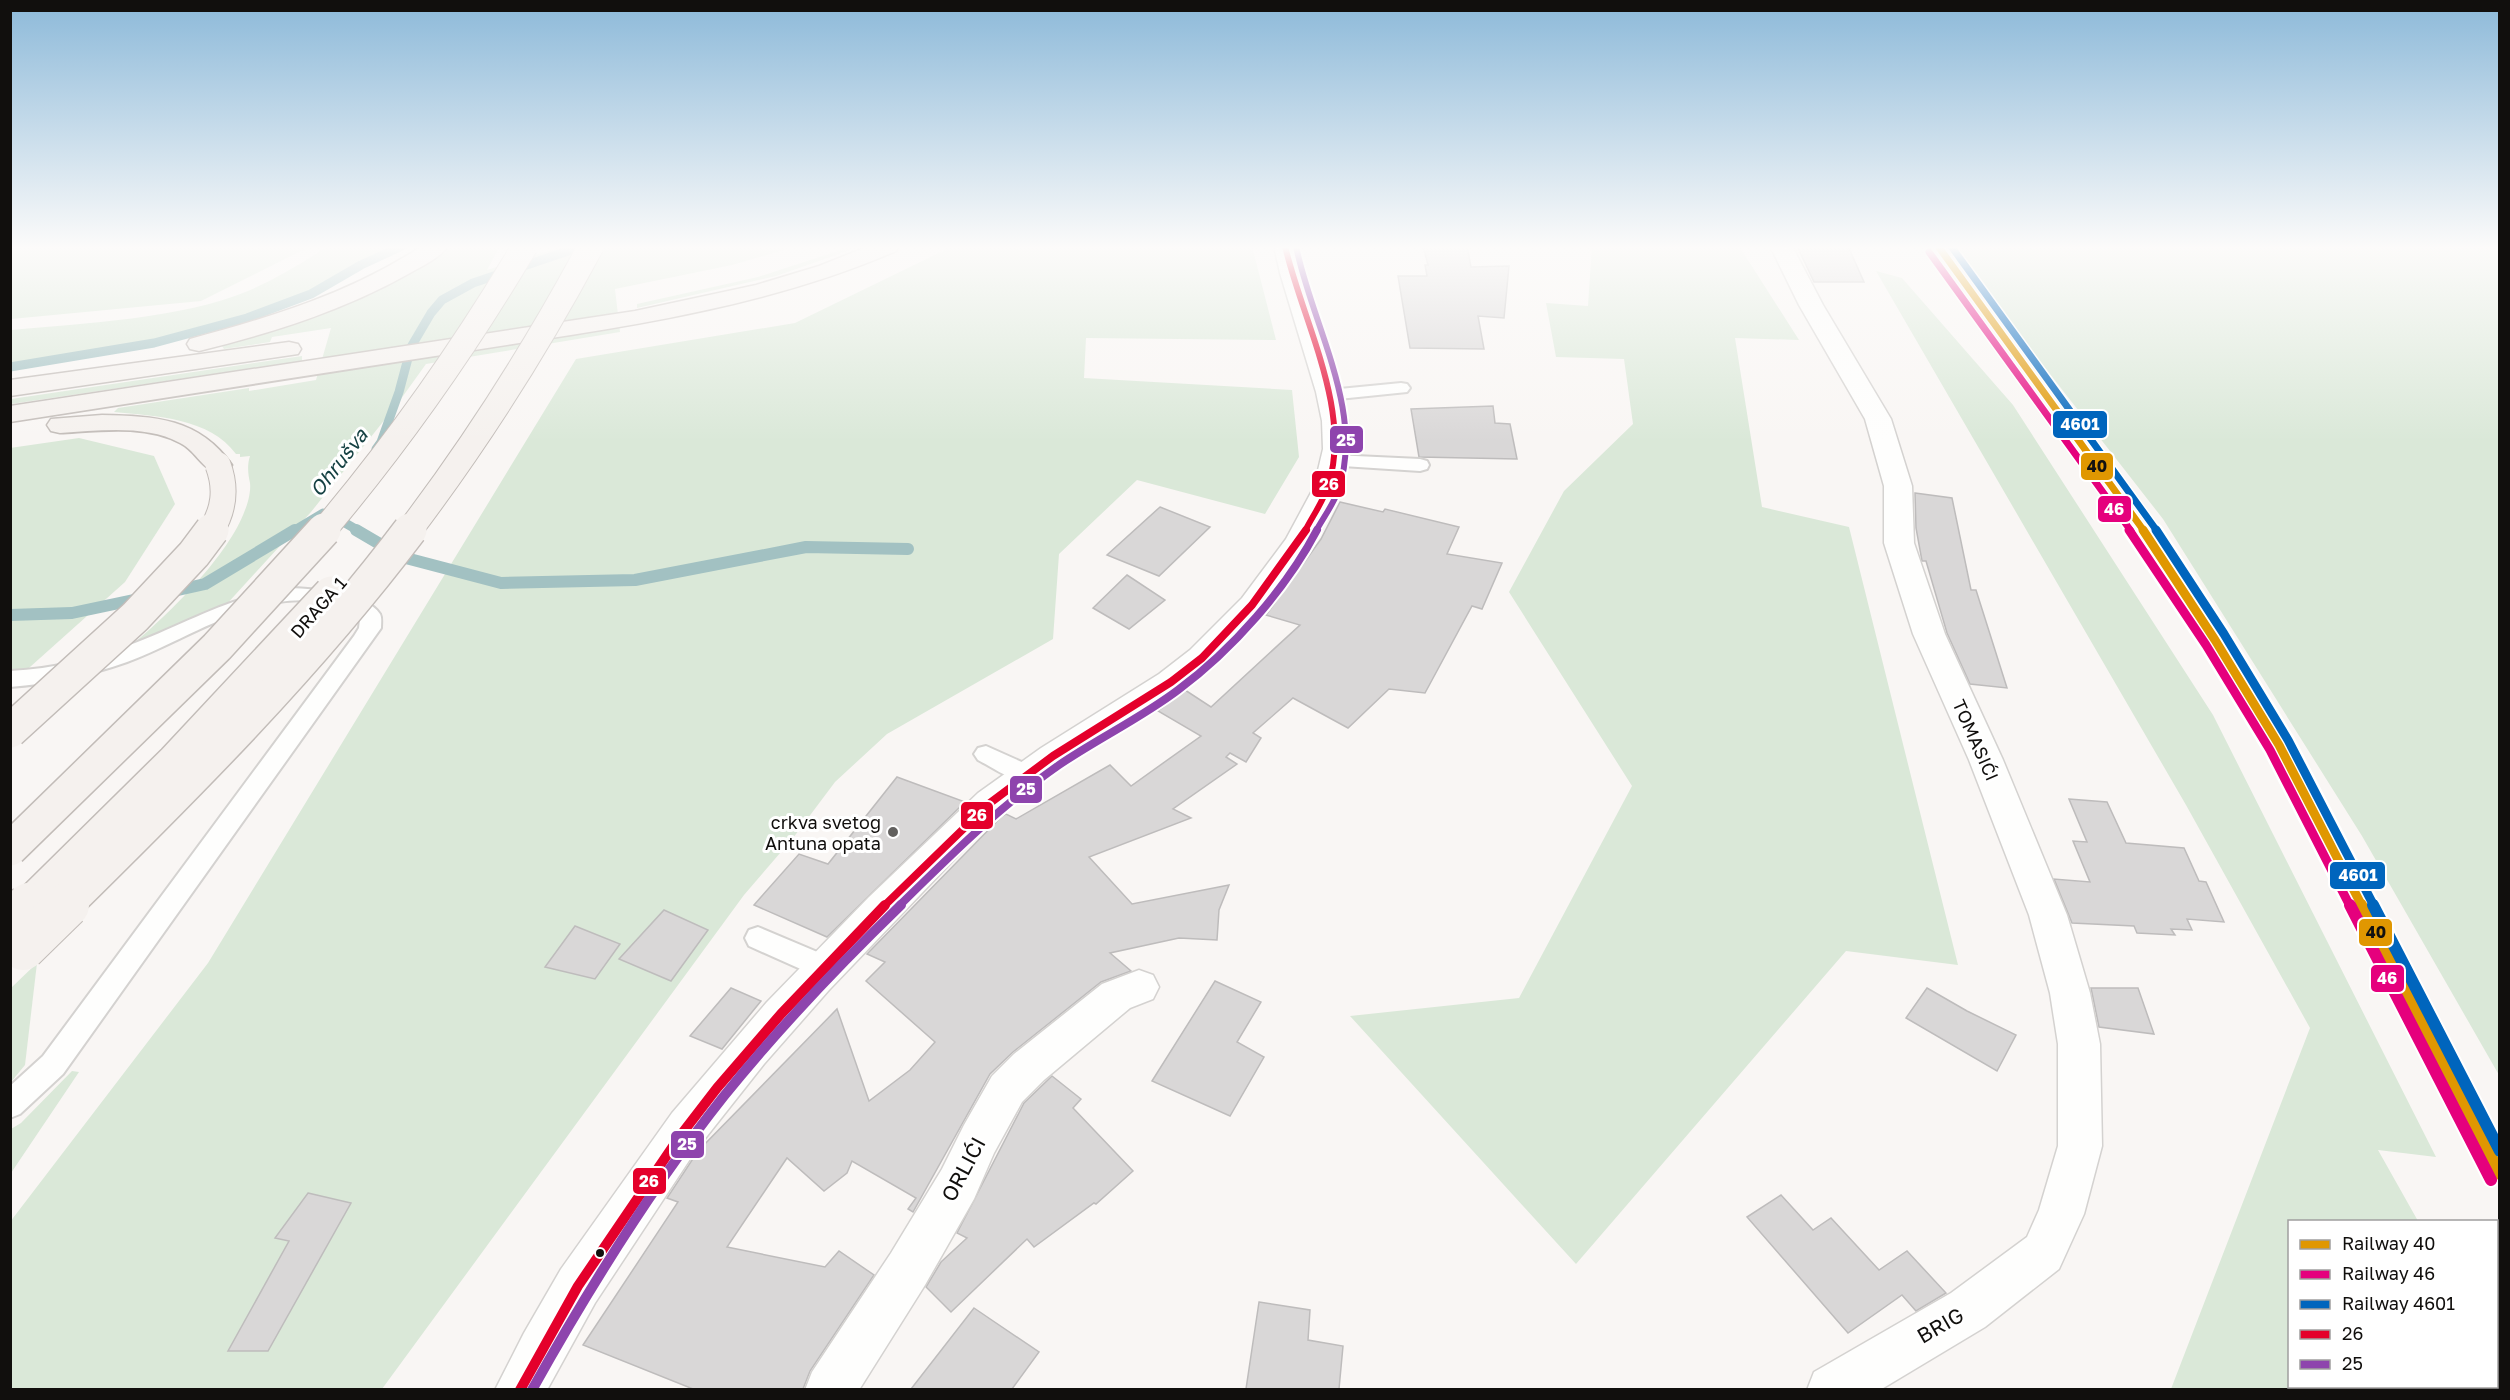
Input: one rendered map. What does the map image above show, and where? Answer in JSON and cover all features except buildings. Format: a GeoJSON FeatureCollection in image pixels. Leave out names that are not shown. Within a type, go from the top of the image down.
{"type":"FeatureCollection","features":[{"type":"Feature","properties":{"kind":"highway"},"geometry":{"type":"LineString","coordinates":[[10,377],[140,357],[276,322],[307,311]]}},
{"type":"Feature","properties":{"kind":"highway"},"geometry":{"type":"LineString","coordinates":[[10,849],[147,718],[252,611],[329,524],[400,436],[440,380],[484,311]]}},
{"type":"Feature","properties":{"kind":"highway","name":"DRAGA 1"},"geometry":{"type":"LineString","coordinates":[[15,943],[109,828],[255,677],[338,585],[397,512],[471,409],[531,311]]}},
{"type":"Feature","properties":{"kind":"highway"},"geometry":{"type":"LineString","coordinates":[[15,943],[138,835],[238,731],[363,590],[452,476],[508,392],[554,311]]}},
{"type":"Feature","properties":{"kind":"highway"},"geometry":{"type":"LineString","coordinates":[[10,414],[330,355],[606,311]]}},
{"type":"Feature","properties":{"kind":"highway"},"geometry":{"type":"LineString","coordinates":[[10,388],[330,355]]}},
{"type":"Feature","properties":{"kind":"highway"},"geometry":{"type":"LineString","coordinates":[[10,429],[116,423],[158,427],[180,432],[212,453],[225,490],[221,510],[214,527],[196,551],[136,618],[10,731]]}},
{"type":"Feature","properties":{"kind":"street"},"geometry":{"type":"LineString","coordinates":[[519,1389],[576,1289],[686,1128],[824,967],[953,836],[1027,774],[1183,673],[1247,614],[1303,535],[1322,501],[1332,475],[1335,436],[1329,394],[1301,311]]}},
{"type":"Feature","properties":{"kind":"street","name":"TOMASIĆI"},"geometry":{"type":"LineString","coordinates":[[1815,311],[1878,419],[1898,486],[1899,543],[1929,634],[1986,760],[2048,915],[2070,993],[2079,1044],[2080,1146],[2061,1214],[2043,1253]]}},
{"type":"Feature","properties":{"kind":"street","name":"ORLIĆI"},"geometry":{"type":"LineString","coordinates":[[830,1389],[908,1269],[958,1184],[979,1139],[1007,1089],[1029,1067],[1116,996],[1139,987]]}},
{"type":"Feature","properties":{"kind":"street","name":"BRIG"},"geometry":{"type":"LineString","coordinates":[[1832,1389],[1968,1310],[2043,1253]]}},
{"type":"Feature","properties":{"kind":"lane"},"geometry":{"type":"LineString","coordinates":[[1329,394],[1401,388]]}},
{"type":"Feature","properties":{"kind":"lane"},"geometry":{"type":"LineString","coordinates":[[1334,461],[1420,465]]}},
{"type":"Feature","properties":{"kind":"lane"},"geometry":{"type":"LineString","coordinates":[[10,679],[65,671],[118,658],[241,604],[277,596],[302,594],[326,597],[366,611],[372,616],[370,628],[362,641],[53,1065],[10,1105]]}},
{"type":"Feature","properties":{"kind":"lane"},"geometry":{"type":"LineString","coordinates":[[986,754],[1027,774]]}},
{"type":"Feature","properties":{"kind":"lane"},"geometry":{"type":"LineString","coordinates":[[758,938],[824,967]]}},
{"type":"Feature","properties":{"kind":"green space"},"geometry":{"type":"Polygon","coordinates":[[[11,311],[92,311],[11,319],[11,311]]]}},
{"type":"Feature","properties":{"kind":"green space"},"geometry":{"type":"Polygon","coordinates":[[[176,311],[262,311],[143,343],[11,366],[11,330],[176,311]]]}},
{"type":"Feature","properties":{"kind":"green space"},"geometry":{"type":"Polygon","coordinates":[[[307,311],[618,311],[620,332],[426,364],[398,403],[311,512],[225,606],[133,644],[180,600],[226,546],[248,500],[250,456],[240,457],[240,454],[236,454],[225,442],[197,426],[147,415],[114,412],[118,408],[316,380],[331,328],[272,337],[270,342],[224,349],[222,346],[307,311]]]}},
{"type":"Feature","properties":{"kind":"green space"},"geometry":{"type":"Polygon","coordinates":[[[819,311],[1269,311],[1276,340],[1086,338],[1084,378],[1292,390],[1299,457],[1265,514],[1137,480],[1059,554],[1053,639],[887,734],[835,782],[793,838],[744,895],[382,1389],[11,1389],[10,1222],[208,963],[576,359],[795,323],[819,311]]]}},
{"type":"Feature","properties":{"kind":"green space"},"geometry":{"type":"Polygon","coordinates":[[[1548,311],[1781,311],[1799,340],[1735,338],[1762,507],[1849,527],[1958,965],[1846,951],[1576,1264],[1350,1016],[1519,998],[1632,786],[1509,592],[1564,491],[1633,424],[1624,359],[1556,357],[1548,311]]]}},
{"type":"Feature","properties":{"kind":"green space"},"geometry":{"type":"Polygon","coordinates":[[[1899,311],[1931,311],[2013,405],[2213,715],[2436,1157],[2378,1150],[2417,1220],[2288,1220],[2288,1388],[2498,1388],[2498,1366],[2499,1389],[2171,1389],[2310,1028],[2186,805],[1899,311]]]}},
{"type":"Feature","properties":{"kind":"green space"},"geometry":{"type":"Polygon","coordinates":[[[2001,311],[2499,311],[2499,1075],[2362,836],[2163,519],[2001,311]]]}},
{"type":"Feature","properties":{"kind":"green space"},"geometry":{"type":"Polygon","coordinates":[[[302,356],[302,361],[11,404],[11,399],[302,356]]]}},
{"type":"Feature","properties":{"kind":"green space"},"geometry":{"type":"Polygon","coordinates":[[[79,438],[154,456],[175,504],[125,582],[11,684],[10,448],[79,438]]]}},
{"type":"Feature","properties":{"kind":"green space"},"geometry":{"type":"Polygon","coordinates":[[[37,963],[25,1065],[11,1082],[11,988],[37,963]]]}},
{"type":"Feature","properties":{"kind":"green space"},"geometry":{"type":"Polygon","coordinates":[[[72,1071],[79,1072],[11,1173],[11,1129],[21,1123],[72,1071]]]}},
{"type":"Feature","properties":{"kind":"waterway"},"geometry":{"type":"LineString","coordinates":[[10,367],[154,343],[265,311]]}},
{"type":"Feature","properties":{"kind":"waterway","name":"Ohrušva"},"geometry":{"type":"LineString","coordinates":[[376,449],[381,442],[399,392],[411,347],[432,311]]}},
{"type":"Feature","properties":{"kind":"waterway","name":"Ohrušva"},"geometry":{"type":"LineString","coordinates":[[293,531],[323,513]]}},
{"type":"Feature","properties":{"kind":"waterway"},"geometry":{"type":"LineString","coordinates":[[333,516],[359,531]]}},
{"type":"Feature","properties":{"kind":"waterway","name":"Ohrušva"},"geometry":{"type":"LineString","coordinates":[[169,592],[205,584],[295,530]]}},
{"type":"Feature","properties":{"kind":"waterway"},"geometry":{"type":"LineString","coordinates":[[356,530],[402,557],[501,583],[635,580],[806,547],[908,549]]}},
{"type":"Feature","properties":{"kind":"waterway","name":"Ohrušva"},"geometry":{"type":"LineString","coordinates":[[10,615],[72,613],[143,598]]}},
{"type":"Feature","properties":{"kind":"rail line","name":"46"},"geometry":{"type":"LineString","coordinates":[[1972,311],[2139,543],[2206,645],[2270,750],[2491,1180]]}},
{"type":"Feature","properties":{"kind":"rail line","name":"40"},"geometry":{"type":"LineString","coordinates":[[1985,311],[2148,537],[2215,640],[2279,745],[2500,1174]]}},
{"type":"Feature","properties":{"kind":"rail line","name":"4601"},"geometry":{"type":"LineString","coordinates":[[1998,311],[2157,531],[2224,634],[2288,740],[2500,1151]]}},
{"type":"Feature","properties":{"kind":"transit line","name":"26"},"geometry":{"type":"LineString","coordinates":[[520,1390],[578,1286],[680,1136],[717,1088],[781,1014],[883,907],[990,803],[1053,756],[1171,682],[1202,658],[1252,605],[1300,541],[1328,487],[1336,449],[1335,421],[1329,392],[1303,311]]}},
{"type":"Feature","properties":{"kind":"transit line","name":"25"},"geometry":{"type":"LineString","coordinates":[[532,1390],[587,1292],[689,1142],[725,1095],[789,1021],[890,915],[997,811],[1059,765],[1177,691],[1209,665],[1260,612],[1308,547],[1338,491],[1347,449],[1345,419],[1339,389],[1314,311]]}},
{"type":"Feature","properties":{"kind":"place","name":"crkva svetog Antuna opata"},"geometry":{"type":"Point","coordinates":[893,832]}}]}
